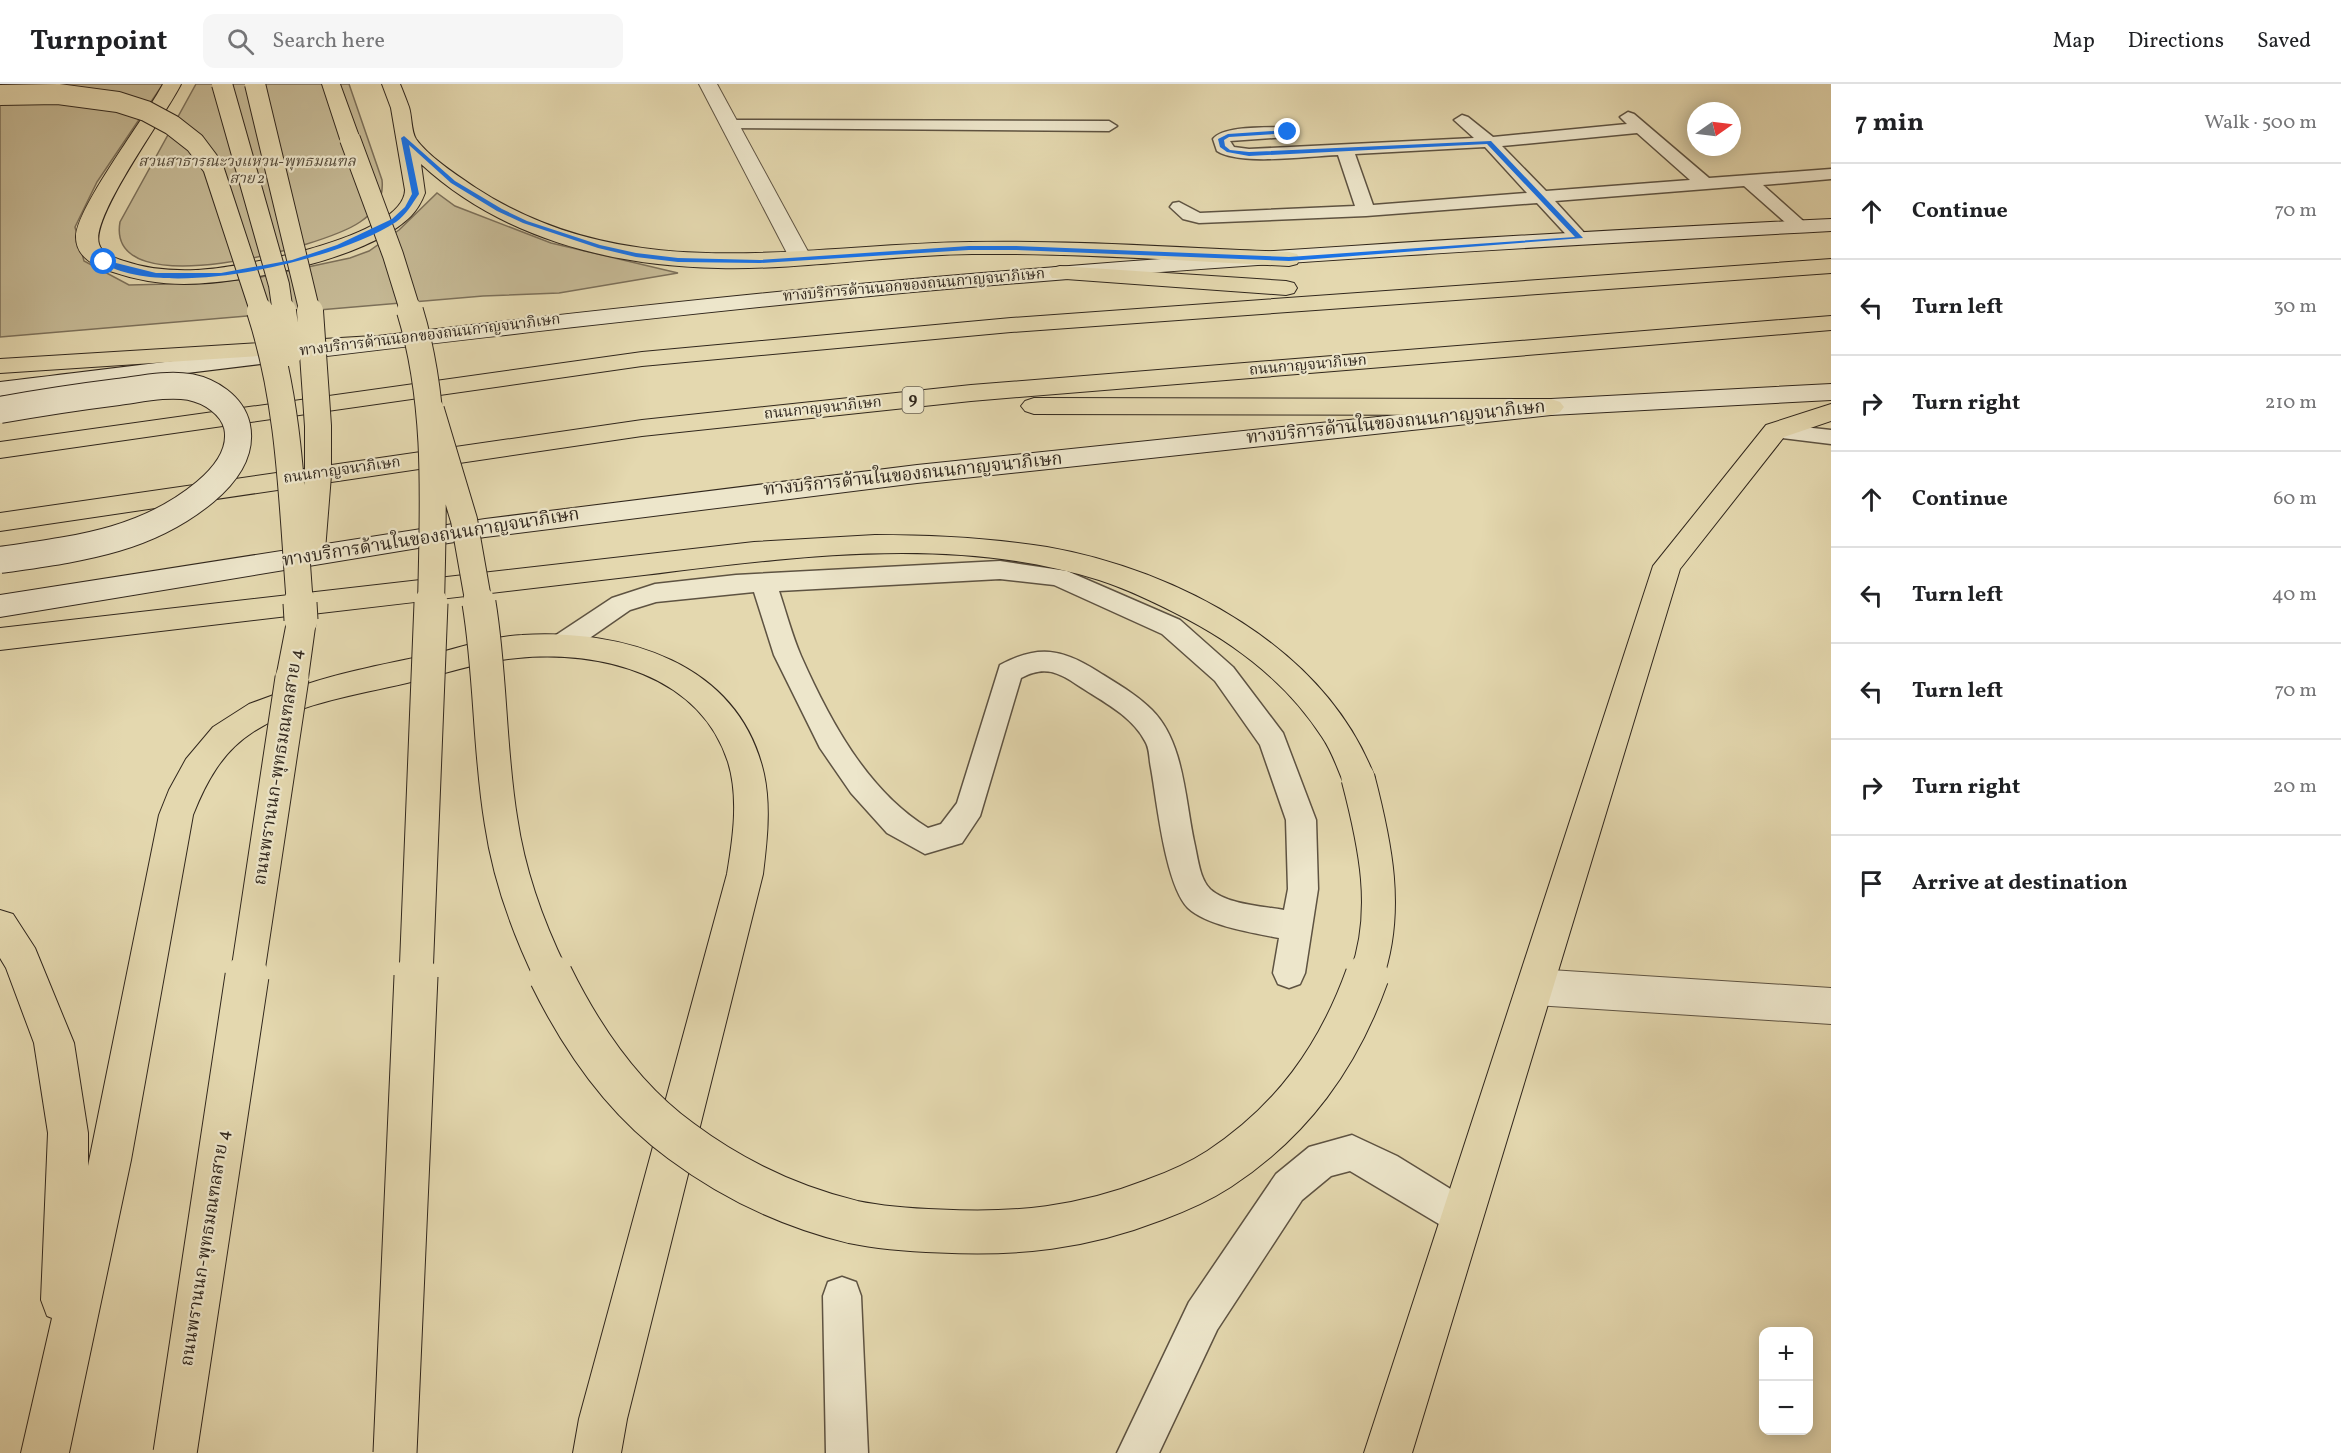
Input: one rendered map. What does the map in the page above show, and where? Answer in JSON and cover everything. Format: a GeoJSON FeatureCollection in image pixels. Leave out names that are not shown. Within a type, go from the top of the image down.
{"type":"FeatureCollection","features":[{"type":"Feature","properties":{"kind":"main road"},"geometry":{"type":"LineString","coordinates":[[172,84],[89,223],[86,239],[90,251],[104,262],[156,275],[221,275],[294,261],[369,234],[394,220],[407,208],[416,194],[400,108],[391,84]]}},
{"type":"Feature","properties":{"kind":"main road"},"geometry":{"type":"LineString","coordinates":[[222,84],[279,285],[289,357],[288,448]]}},
{"type":"Feature","properties":{"kind":"main road","name":"ถนนพรานนก-พุทธมณฑลสาย 4"},"geometry":{"type":"LineString","coordinates":[[175,1453],[315,516],[318,426],[311,317],[303,276],[255,84]]}},
{"type":"Feature","properties":{"kind":"main road"},"geometry":{"type":"LineString","coordinates":[[331,84],[393,255],[412,317],[424,365],[430,410],[432,559],[428,694],[395,1453]]}},
{"type":"Feature","properties":{"kind":"main road"},"geometry":{"type":"LineString","coordinates":[[345,84],[350,139]]}},
{"type":"Feature","properties":{"kind":"main road"},"geometry":{"type":"LineString","coordinates":[[708,84],[800,257]]}},
{"type":"Feature","properties":{"kind":"main road"},"geometry":{"type":"LineString","coordinates":[[0,95],[78,95],[130,105],[151,113],[183,132],[206,155],[219,181],[269,338],[280,390],[288,448],[301,620]]}},
{"type":"Feature","properties":{"kind":"main road"},"geometry":{"type":"LineString","coordinates":[[404,138],[429,163],[477,198],[557,235],[636,255],[678,260],[760,261],[969,248],[1015,248],[1289,259]]}},
{"type":"Feature","properties":{"kind":"main road","name":"ทางบริการด้านนอกของถนนกาญจนาภิเษก"},"geometry":{"type":"LineString","coordinates":[[0,389],[709,305],[1060,273],[1580,238],[1831,225]]}},
{"type":"Feature","properties":{"kind":"main road"},"geometry":{"type":"LineString","coordinates":[[0,450],[642,359],[1011,325],[1831,266]]}},
{"type":"Feature","properties":{"kind":"main road"},"geometry":{"type":"LineString","coordinates":[[1060,273],[1408,296]]}},
{"type":"Feature","properties":{"kind":"main road","name":"ถนนกาญจนาภิเษก"},"geometry":{"type":"LineString","coordinates":[[0,522],[642,428],[971,393],[1831,323]]}},
{"type":"Feature","properties":{"kind":"main road"},"geometry":{"type":"LineString","coordinates":[[0,366],[374,343]]}},
{"type":"Feature","properties":{"kind":"main road"},"geometry":{"type":"LineString","coordinates":[[0,410],[157,387],[194,388],[226,404],[237,421],[238,448],[222,478],[180,513],[143,531],[118,539],[0,560]]}},
{"type":"Feature","properties":{"kind":"main road","name":"ทางบริการด้านในของถนนกาญจนาภิเษก"},"geometry":{"type":"LineString","coordinates":[[0,606],[484,528],[917,474],[1551,407],[1831,392]]}},
{"type":"Feature","properties":{"kind":"main road"},"geometry":{"type":"LineString","coordinates":[[971,393],[1012,405],[1058,408],[1551,407]]}},
{"type":"Feature","properties":{"kind":"main road"},"geometry":{"type":"LineString","coordinates":[[0,639],[754,552],[831,545],[902,544],[996,548],[1078,562],[1144,584],[1196,609],[1241,636],[1285,672],[1320,711],[1344,744],[1358,778],[1374,833],[1379,889],[1375,951],[1356,1009],[1331,1058],[1295,1105],[1240,1153],[1203,1179],[1148,1203],[1085,1222],[1005,1233],[930,1231],[847,1221],[775,1197],[713,1164],[653,1120],[605,1067],[565,1006],[527,924],[505,846],[484,639],[473,567],[460,506],[430,410]]}},
{"type":"Feature","properties":{"kind":"main road"},"geometry":{"type":"LineString","coordinates":[[1388,1453],[1667,566],[1775,431],[1831,412]]}},
{"type":"Feature","properties":{"kind":"main road"},"geometry":{"type":"LineString","coordinates":[[45,1453],[110,1160],[176,815],[188,783],[206,753],[224,735],[254,716],[288,701],[376,678],[514,647],[559,646],[603,648],[640,658],[671,673],[697,690],[719,712],[734,736],[744,763],[751,796],[751,834],[745,873],[603,1419],[597,1453]]}},
{"type":"Feature","properties":{"kind":"main road"},"geometry":{"type":"LineString","coordinates":[[0,926],[22,960],[54,1043],[68,1133],[61,1379]]}},
{"type":"Feature","properties":{"kind":"main road"},"geometry":{"type":"LineString","coordinates":[[1535,987],[1831,1006]]}},
{"type":"Feature","properties":{"kind":"lane"},"geometry":{"type":"LineString","coordinates":[[1462,120],[1489,142],[1580,238]]}},
{"type":"Feature","properties":{"kind":"lane"},"geometry":{"type":"LineString","coordinates":[[1288,132],[1228,135],[1221,139],[1222,147],[1229,151],[1249,154],[1489,142],[1634,123],[1706,185]]}},
{"type":"Feature","properties":{"kind":"lane"},"geometry":{"type":"LineString","coordinates":[[730,125],[1109,126]]}},
{"type":"Feature","properties":{"kind":"lane"},"geometry":{"type":"LineString","coordinates":[[1345,149],[1366,211]]}},
{"type":"Feature","properties":{"kind":"lane"},"geometry":{"type":"LineString","coordinates":[[1179,207],[1189,215],[1199,218],[1366,211],[1831,174]]}},
{"type":"Feature","properties":{"kind":"lane"},"geometry":{"type":"LineString","coordinates":[[1748,181],[1801,227]]}},
{"type":"Feature","properties":{"kind":"lane"},"geometry":{"type":"LineString","coordinates":[[1775,431],[1831,437]]}},
{"type":"Feature","properties":{"kind":"lane"},"geometry":{"type":"LineString","coordinates":[[559,646],[621,604],[655,593],[764,583],[1000,570],[1058,577],[1171,627],[1224,674],[1273,741],[1301,820],[1303,889],[1289,973]]}},
{"type":"Feature","properties":{"kind":"lane"},"geometry":{"type":"LineString","coordinates":[[764,583],[787,656],[830,740],[861,784],[897,824],[925,841],[951,834],[970,807],[1009,672],[1025,662],[1042,659],[1068,665],[1143,715],[1160,739],[1182,853],[1189,879],[1199,899],[1221,909],[1297,927]]}},
{"type":"Feature","properties":{"kind":"lane"},"geometry":{"type":"LineString","coordinates":[[1138,1453],[1203,1316],[1289,1187],[1322,1160],[1352,1153],[1384,1169],[1462,1217]]}},
{"type":"Feature","properties":{"kind":"lane"},"geometry":{"type":"LineString","coordinates":[[842,1296],[847,1453]]}},
{"type":"Feature","properties":{"kind":"green space","name":"สวนสาธารณะวงแหวน-พุทธมณฑล สาย 2"},"geometry":{"type":"Polygon","coordinates":[[[0,84],[163,84],[97,182],[75,227],[84,261],[129,285],[209,283],[261,277],[350,258],[369,251],[399,230],[437,193],[455,206],[551,243],[678,273],[559,293],[483,296],[0,337],[0,84]]]}},
{"type":"Feature","properties":{"kind":"green space","name":"สวนสาธารณะวงแหวน-พุทธมณฑล สาย 2"},"geometry":{"type":"Polygon","coordinates":[[[196,84],[349,84],[382,180],[382,193],[374,209],[360,222],[339,233],[264,255],[221,263],[180,266],[146,261],[125,247],[120,222],[196,84]]]}},
{"type":"Feature","properties":{"kind":"route"},"geometry":{"type":"LineString","coordinates":[[104,262],[156,275],[189,277],[221,275],[294,261],[340,247],[394,220],[407,208],[416,194],[404,138],[429,163],[453,182],[477,198],[525,222],[557,235],[598,246],[636,255],[678,260],[760,261],[969,248],[1289,259],[1580,238],[1489,142],[1249,154],[1229,151],[1222,147],[1221,139],[1228,135],[1288,132]]}}]}
